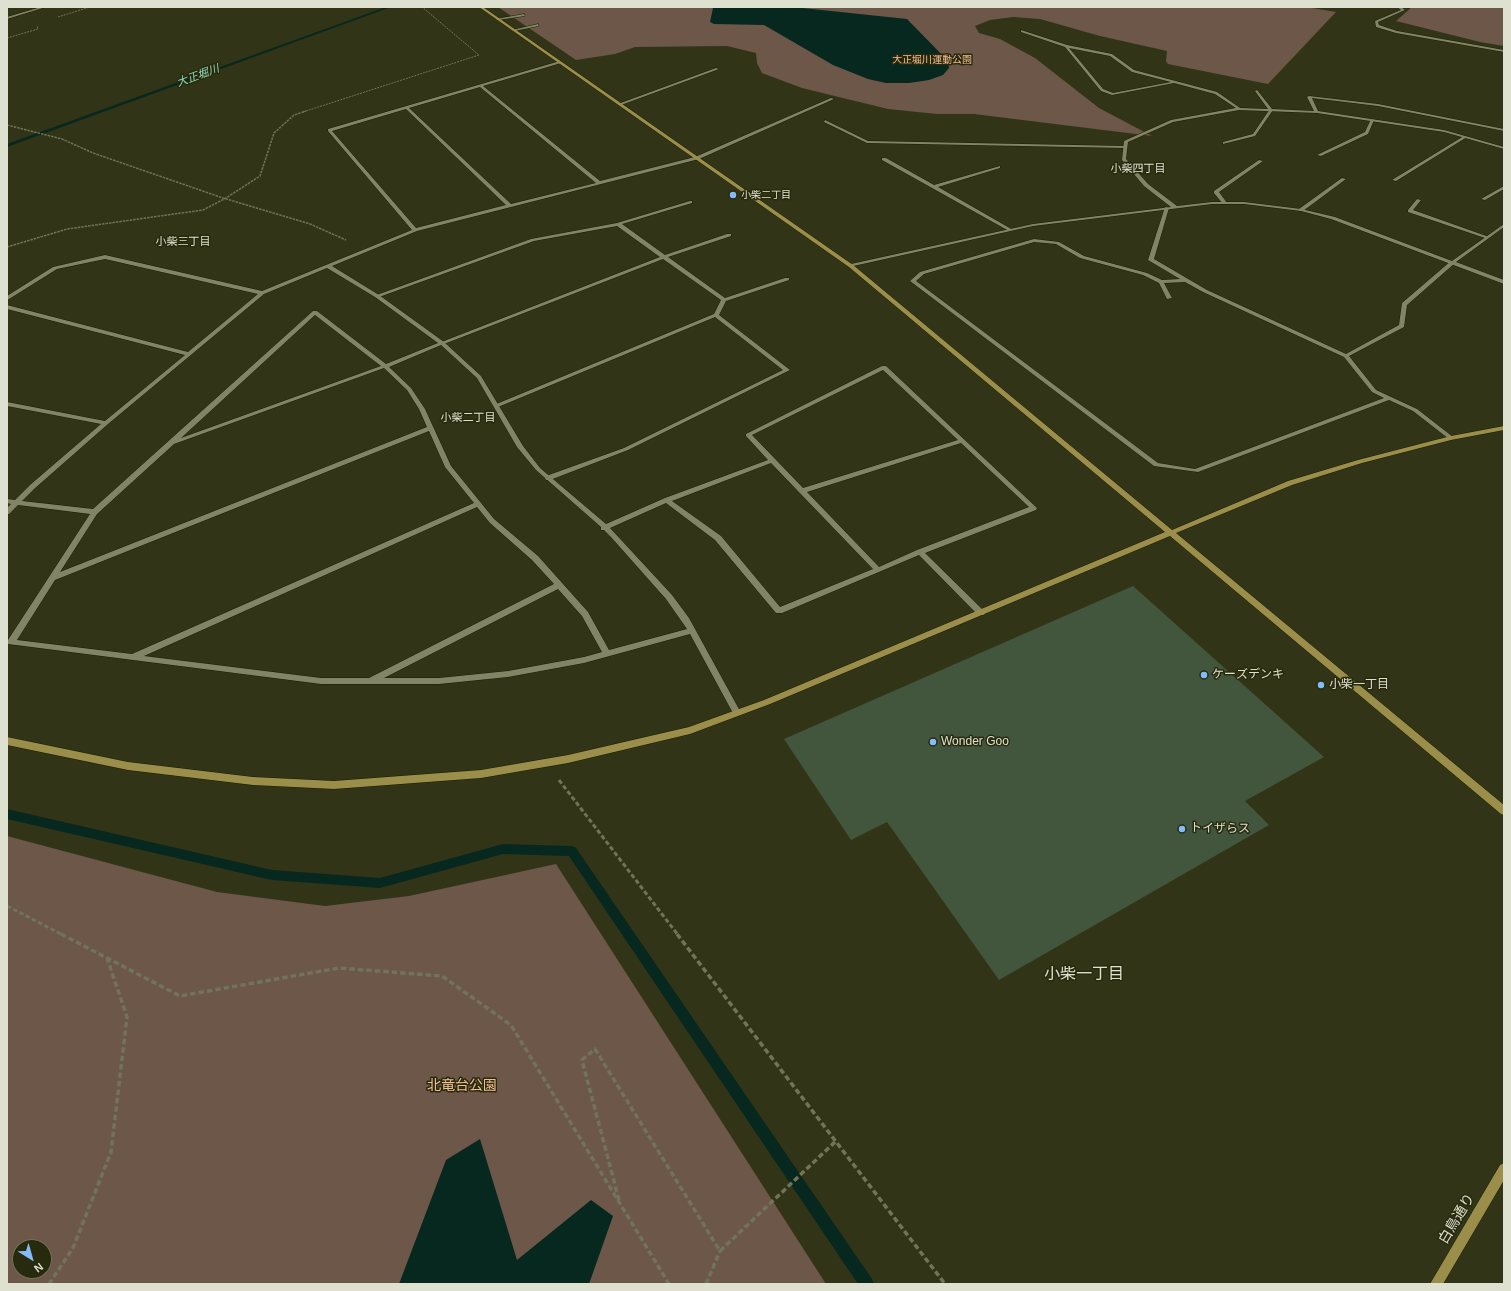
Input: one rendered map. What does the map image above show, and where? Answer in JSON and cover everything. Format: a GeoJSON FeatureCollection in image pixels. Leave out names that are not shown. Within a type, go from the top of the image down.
{"type":"FeatureCollection","features":[{"type":"Feature","properties":{"kind":"street"},"geometry":{"type":"LineString","coordinates":[[7,18],[44,7]]}},
{"type":"Feature","properties":{"kind":"street"},"geometry":{"type":"LineString","coordinates":[[481,7],[851,266],[1504,811]]}},
{"type":"Feature","properties":{"kind":"street"},"geometry":{"type":"LineString","coordinates":[[1399,7],[1403,10],[1376,22],[1378,26],[1396,32],[1504,52]]}},
{"type":"Feature","properties":{"kind":"street"},"geometry":{"type":"LineString","coordinates":[[498,19],[524,15]]}},
{"type":"Feature","properties":{"kind":"street"},"geometry":{"type":"LineString","coordinates":[[514,30],[538,25]]}},
{"type":"Feature","properties":{"kind":"street"},"geometry":{"type":"LineString","coordinates":[[1022,31],[1066,46],[1111,55],[1133,71],[1216,93],[1239,108]]}},
{"type":"Feature","properties":{"kind":"street"},"geometry":{"type":"LineString","coordinates":[[1066,46],[1102,90],[1113,94],[1174,83]]}},
{"type":"Feature","properties":{"kind":"street"},"geometry":{"type":"LineString","coordinates":[[415,230],[329,130],[560,62]]}},
{"type":"Feature","properties":{"kind":"street"},"geometry":{"type":"LineString","coordinates":[[620,104],[717,69]]}},
{"type":"Feature","properties":{"kind":"street"},"geometry":{"type":"LineString","coordinates":[[480,85],[599,183]]}},
{"type":"Feature","properties":{"kind":"street"},"geometry":{"type":"LineString","coordinates":[[1257,91],[1271,110]]}},
{"type":"Feature","properties":{"kind":"street"},"geometry":{"type":"LineString","coordinates":[[1317,112],[1309,97],[1378,105],[1504,130]]}},
{"type":"Feature","properties":{"kind":"street"},"geometry":{"type":"LineString","coordinates":[[7,512],[106,423],[262,293],[415,230],[697,158],[832,98]]}},
{"type":"Feature","properties":{"kind":"street"},"geometry":{"type":"LineString","coordinates":[[406,107],[510,206]]}},
{"type":"Feature","properties":{"kind":"street"},"geometry":{"type":"LineString","coordinates":[[1174,207],[1146,185],[1124,159],[1126,141],[1172,121],[1239,108],[1317,112],[1372,120],[1444,131],[1504,148]]}},
{"type":"Feature","properties":{"kind":"street"},"geometry":{"type":"LineString","coordinates":[[1225,143],[1254,135],[1271,110]]}},
{"type":"Feature","properties":{"kind":"street"},"geometry":{"type":"LineString","coordinates":[[1319,155],[1367,133],[1372,120]]}},
{"type":"Feature","properties":{"kind":"street"},"geometry":{"type":"LineString","coordinates":[[825,121],[867,142],[1125,147]]}},
{"type":"Feature","properties":{"kind":"street"},"geometry":{"type":"LineString","coordinates":[[1394,180],[1465,137]]}},
{"type":"Feature","properties":{"kind":"street"},"geometry":{"type":"LineString","coordinates":[[884,159],[1011,230]]}},
{"type":"Feature","properties":{"kind":"street"},"geometry":{"type":"LineString","coordinates":[[1225,203],[1216,192],[1261,161]]}},
{"type":"Feature","properties":{"kind":"street"},"geometry":{"type":"LineString","coordinates":[[934,187],[998,167]]}},
{"type":"Feature","properties":{"kind":"street"},"geometry":{"type":"LineString","coordinates":[[1301,210],[1344,179]]}},
{"type":"Feature","properties":{"kind":"street"},"geometry":{"type":"LineString","coordinates":[[1483,199],[1504,187]]}},
{"type":"Feature","properties":{"kind":"street"},"geometry":{"type":"LineString","coordinates":[[1419,200],[1410,211],[1488,237]]}},
{"type":"Feature","properties":{"kind":"street"},"geometry":{"type":"LineString","coordinates":[[377,296],[533,240],[618,224],[690,202]]}},
{"type":"Feature","properties":{"kind":"street"},"geometry":{"type":"LineString","coordinates":[[851,266],[1011,230],[1081,218],[1174,207],[1225,203],[1274,206],[1301,210],[1333,218],[1504,282]]}},
{"type":"Feature","properties":{"kind":"street"},"geometry":{"type":"LineString","coordinates":[[1167,208],[1151,260],[1205,291],[1346,356],[1374,391],[1415,410],[1451,438]]}},
{"type":"Feature","properties":{"kind":"street"},"geometry":{"type":"LineString","coordinates":[[618,224],[724,300]]}},
{"type":"Feature","properties":{"kind":"street"},"geometry":{"type":"LineString","coordinates":[[1346,356],[1402,326],[1404,304],[1453,262],[1504,225]]}},
{"type":"Feature","properties":{"kind":"street"},"geometry":{"type":"LineString","coordinates":[[170,444],[385,366],[664,257],[729,235]]}},
{"type":"Feature","properties":{"kind":"street"},"geometry":{"type":"LineString","coordinates":[[1186,280],[1161,282],[1145,274],[1082,257],[1057,243],[1034,240],[922,273],[913,280],[1156,465],[1196,471],[1389,398]]}},
{"type":"Feature","properties":{"kind":"street"},"geometry":{"type":"LineString","coordinates":[[7,298],[55,268],[105,257],[262,293]]}},
{"type":"Feature","properties":{"kind":"street"},"geometry":{"type":"LineString","coordinates":[[328,266],[377,296],[442,343],[479,377],[520,447],[548,478],[604,528],[614,535],[669,597],[692,631],[737,713]]}},
{"type":"Feature","properties":{"kind":"street"},"geometry":{"type":"LineString","coordinates":[[496,406],[716,315],[724,300],[787,279]]}},
{"type":"Feature","properties":{"kind":"street"},"geometry":{"type":"LineString","coordinates":[[1161,282],[1168,298]]}},
{"type":"Feature","properties":{"kind":"street"},"geometry":{"type":"LineString","coordinates":[[7,307],[189,354]]}},
{"type":"Feature","properties":{"kind":"street"},"geometry":{"type":"LineString","coordinates":[[607,654],[585,614],[535,558],[492,521],[448,467],[422,409],[409,388],[385,366],[315,312],[95,512],[11,642],[134,656],[321,681],[440,681],[508,674],[607,654],[692,631]]}},
{"type":"Feature","properties":{"kind":"street"},"geometry":{"type":"LineString","coordinates":[[548,478],[626,449],[788,370],[716,315]]}},
{"type":"Feature","properties":{"kind":"street"},"geometry":{"type":"LineString","coordinates":[[667,500],[718,538],[779,611],[878,570],[920,552],[1034,508],[884,367],[748,434],[878,570]]}},
{"type":"Feature","properties":{"kind":"street"},"geometry":{"type":"LineString","coordinates":[[7,404],[106,423]]}},
{"type":"Feature","properties":{"kind":"street"},"geometry":{"type":"LineString","coordinates":[[52,578],[430,428]]}},
{"type":"Feature","properties":{"kind":"street"},"geometry":{"type":"LineString","coordinates":[[7,741],[128,766],[253,781],[334,785],[481,774],[546,763],[644,742],[690,730],[775,699],[1172,534],[1290,483],[1360,461],[1451,438],[1504,428]]}},
{"type":"Feature","properties":{"kind":"street"},"geometry":{"type":"LineString","coordinates":[[802,491],[962,441]]}},
{"type":"Feature","properties":{"kind":"street"},"geometry":{"type":"LineString","coordinates":[[604,528],[667,500],[773,460]]}},
{"type":"Feature","properties":{"kind":"street"},"geometry":{"type":"LineString","coordinates":[[7,501],[95,512]]}},
{"type":"Feature","properties":{"kind":"street"},"geometry":{"type":"LineString","coordinates":[[134,656],[478,504]]}},
{"type":"Feature","properties":{"kind":"street"},"geometry":{"type":"LineString","coordinates":[[920,552],[981,613]]}},
{"type":"Feature","properties":{"kind":"street"},"geometry":{"type":"LineString","coordinates":[[370,681],[559,585]]}},
{"type":"Feature","properties":{"kind":"street","name":"白鳥通り"},"geometry":{"type":"LineString","coordinates":[[1436,1284],[1504,1168]]}},
{"type":"Feature","properties":{"kind":"path"},"geometry":{"type":"LineString","coordinates":[[7,247],[67,229],[203,210],[226,198],[260,176],[274,133],[294,115],[479,55],[422,7]]}},
{"type":"Feature","properties":{"kind":"path"},"geometry":{"type":"LineString","coordinates":[[7,125],[62,139],[93,153],[226,198],[310,224],[368,250]]}},
{"type":"Feature","properties":{"kind":"path"},"geometry":{"type":"LineString","coordinates":[[546,763],[946,1284]]}},
{"type":"Feature","properties":{"kind":"path"},"geometry":{"type":"LineString","coordinates":[[7,906],[180,996],[339,968],[442,976],[511,1025],[669,1284]]}},
{"type":"Feature","properties":{"kind":"path"},"geometry":{"type":"LineString","coordinates":[[50,1284],[73,1248],[111,1152],[128,1017],[107,958]]}},
{"type":"Feature","properties":{"kind":"path"},"geometry":{"type":"LineString","coordinates":[[620,1204],[582,1060],[595,1049],[720,1251]]}},
{"type":"Feature","properties":{"kind":"path"},"geometry":{"type":"LineString","coordinates":[[706,1284],[720,1251],[836,1141]]}},
{"type":"Feature","properties":{"kind":"green space","name":"大正堀川運動公園"},"geometry":{"type":"Polygon","coordinates":[[[498,7],[1306,7],[1336,12],[1268,84],[1168,64],[1166,61],[1167,51],[1100,36],[1040,19],[1013,17],[990,20],[975,26],[979,33],[1000,39],[1035,58],[1099,108],[1152,136],[974,114],[937,114],[888,109],[802,88],[762,73],[757,63],[756,53],[727,46],[635,47],[615,54],[576,60],[498,7]]]}},
{"type":"Feature","properties":{"kind":"green space"},"geometry":{"type":"Polygon","coordinates":[[[1412,7],[1504,7],[1504,46],[1480,42],[1396,21],[1412,7]]]}},
{"type":"Feature","properties":{"kind":"green space","name":"北竜台公園"},"geometry":{"type":"Polygon","coordinates":[[[7,836],[217,892],[325,906],[409,896],[556,864],[826,1284],[7,1284],[7,836]]]}},
{"type":"Feature","properties":{"kind":"shaded area"},"geometry":{"type":"Polygon","coordinates":[[[793,7],[907,19],[948,61],[949,68],[943,75],[929,80],[909,83],[886,83],[868,79],[833,65],[764,25],[714,24],[710,22],[713,8],[793,7]]]}},
{"type":"Feature","properties":{"kind":"shaded area"},"geometry":{"type":"Polygon","coordinates":[[[480,1139],[517,1260],[591,1200],[613,1216],[589,1284],[399,1284],[446,1160],[480,1139]]]}},
{"type":"Feature","properties":{"kind":"building"},"geometry":{"type":"Polygon","coordinates":[[[1133,586],[1324,757],[1245,801],[1269,825],[999,980],[887,822],[851,840],[784,739],[1133,586]]]}},
{"type":"Feature","properties":{"kind":"waterway","name":"大正堀川"},"geometry":{"type":"LineString","coordinates":[[7,146],[389,7]]}},
{"type":"Feature","properties":{"kind":"waterway"},"geometry":{"type":"LineString","coordinates":[[7,814],[272,875],[380,883],[503,849],[572,851],[867,1284]]}},
{"type":"Feature","properties":{"kind":"place","name":"小柴二丁目"},"geometry":{"type":"Point","coordinates":[733,195]}},
{"type":"Feature","properties":{"kind":"place","name":"ケーズデンキ"},"geometry":{"type":"Point","coordinates":[1204,675]}},
{"type":"Feature","properties":{"kind":"place","name":"小柴一丁目"},"geometry":{"type":"Point","coordinates":[1321,685]}},
{"type":"Feature","properties":{"kind":"place","name":"Wonder Goo"},"geometry":{"type":"Point","coordinates":[933,742]}},
{"type":"Feature","properties":{"kind":"place","name":"トイザらス"},"geometry":{"type":"Point","coordinates":[1182,829]}},
{"type":"Feature","properties":{"kind":"district","name":"小柴四丁目"},"geometry":{"type":"Point","coordinates":[1138,169]}},
{"type":"Feature","properties":{"kind":"district","name":"小柴三丁目"},"geometry":{"type":"Point","coordinates":[183,242]}},
{"type":"Feature","properties":{"kind":"district","name":"小柴二丁目"},"geometry":{"type":"Point","coordinates":[468,418]}},
{"type":"Feature","properties":{"kind":"district","name":"小柴一丁目"},"geometry":{"type":"Point","coordinates":[1084,975]}}]}
